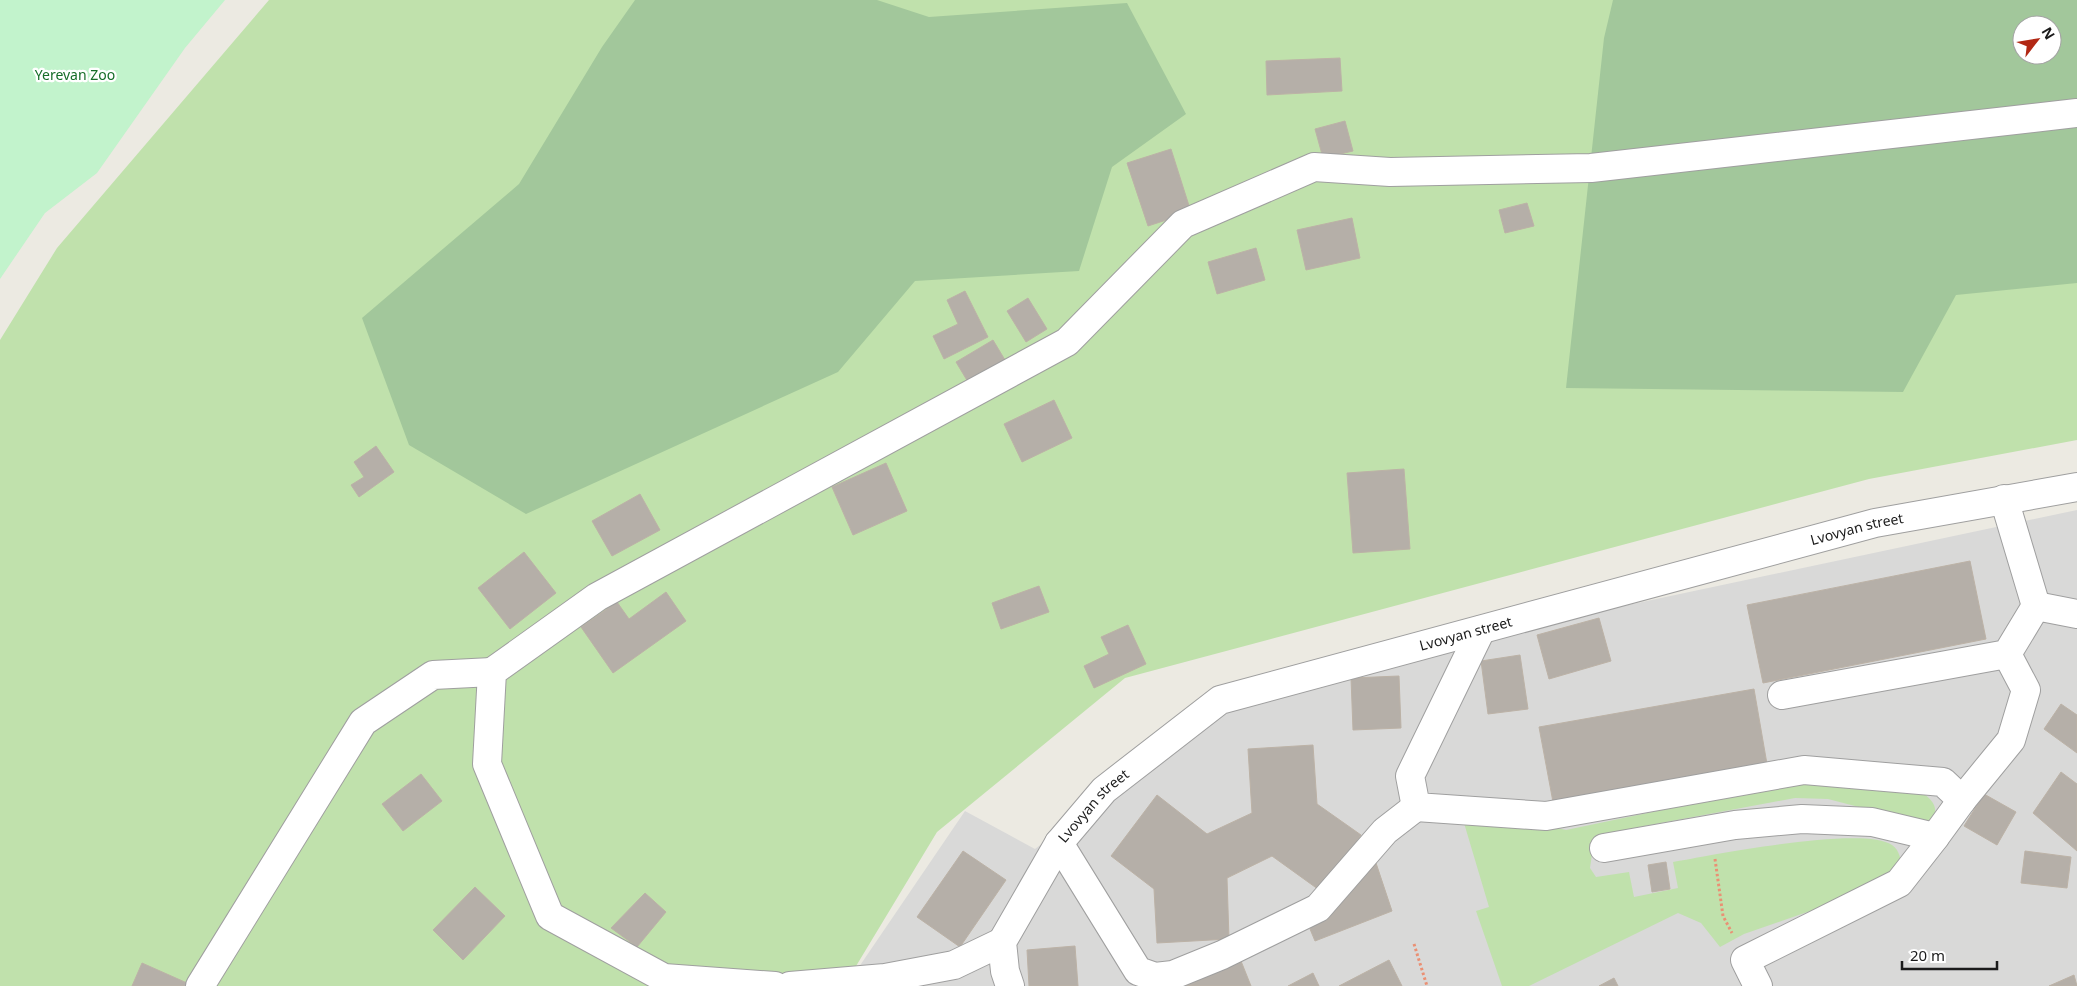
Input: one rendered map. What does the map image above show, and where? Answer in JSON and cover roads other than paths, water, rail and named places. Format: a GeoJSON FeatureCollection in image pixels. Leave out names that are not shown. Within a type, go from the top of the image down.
{"type":"FeatureCollection","features":[{"type":"Feature","properties":{"kind":"street"},"geometry":{"type":"LineString","coordinates":[[200,986],[363,722],[433,675],[492,672],[596,597],[1067,342],[1183,224],[1314,168],[1390,172],[1591,168],[2077,113]]}},
{"type":"Feature","properties":{"kind":"street","name":"Lvovyan street"},"geometry":{"type":"LineString","coordinates":[[1002,942],[1059,843],[1104,790],[1220,700],[1876,523],[2077,487]]}},
{"type":"Feature","properties":{"kind":"street"},"geometry":{"type":"LineString","coordinates":[[1782,695],[2006,654],[2036,606],[2004,499]]}},
{"type":"Feature","properties":{"kind":"street"},"geometry":{"type":"LineString","coordinates":[[2036,606],[2077,614]]}},
{"type":"Feature","properties":{"kind":"street"},"geometry":{"type":"LineString","coordinates":[[1416,807],[1410,776],[1481,630]]}},
{"type":"Feature","properties":{"kind":"street"},"geometry":{"type":"LineString","coordinates":[[1758,986],[1745,960],[1899,882],[2011,740],[2026,690],[2006,654]]}},
{"type":"Feature","properties":{"kind":"street"},"geometry":{"type":"LineString","coordinates":[[492,672],[487,764],[550,916],[664,978],[775,986]]}},
{"type":"Feature","properties":{"kind":"street"},"geometry":{"type":"LineString","coordinates":[[1059,843],[1138,971],[1155,977],[1173,975],[1222,955],[1318,908],[1385,831],[1416,807],[1546,816],[1804,770],[1943,782],[1962,800]]}},
{"type":"Feature","properties":{"kind":"street"},"geometry":{"type":"LineString","coordinates":[[1604,848],[1735,825],[1802,819],[1872,822],[1935,837]]}},
{"type":"Feature","properties":{"kind":"street"},"geometry":{"type":"LineString","coordinates":[[790,986],[885,978],[954,965],[1002,942],[1005,971],[1010,986]]}},
{"type":"Feature","properties":{"kind":"park label","name":"Yerevan Zoo"},"geometry":{"type":"Point","coordinates":[75,75]}}]}
